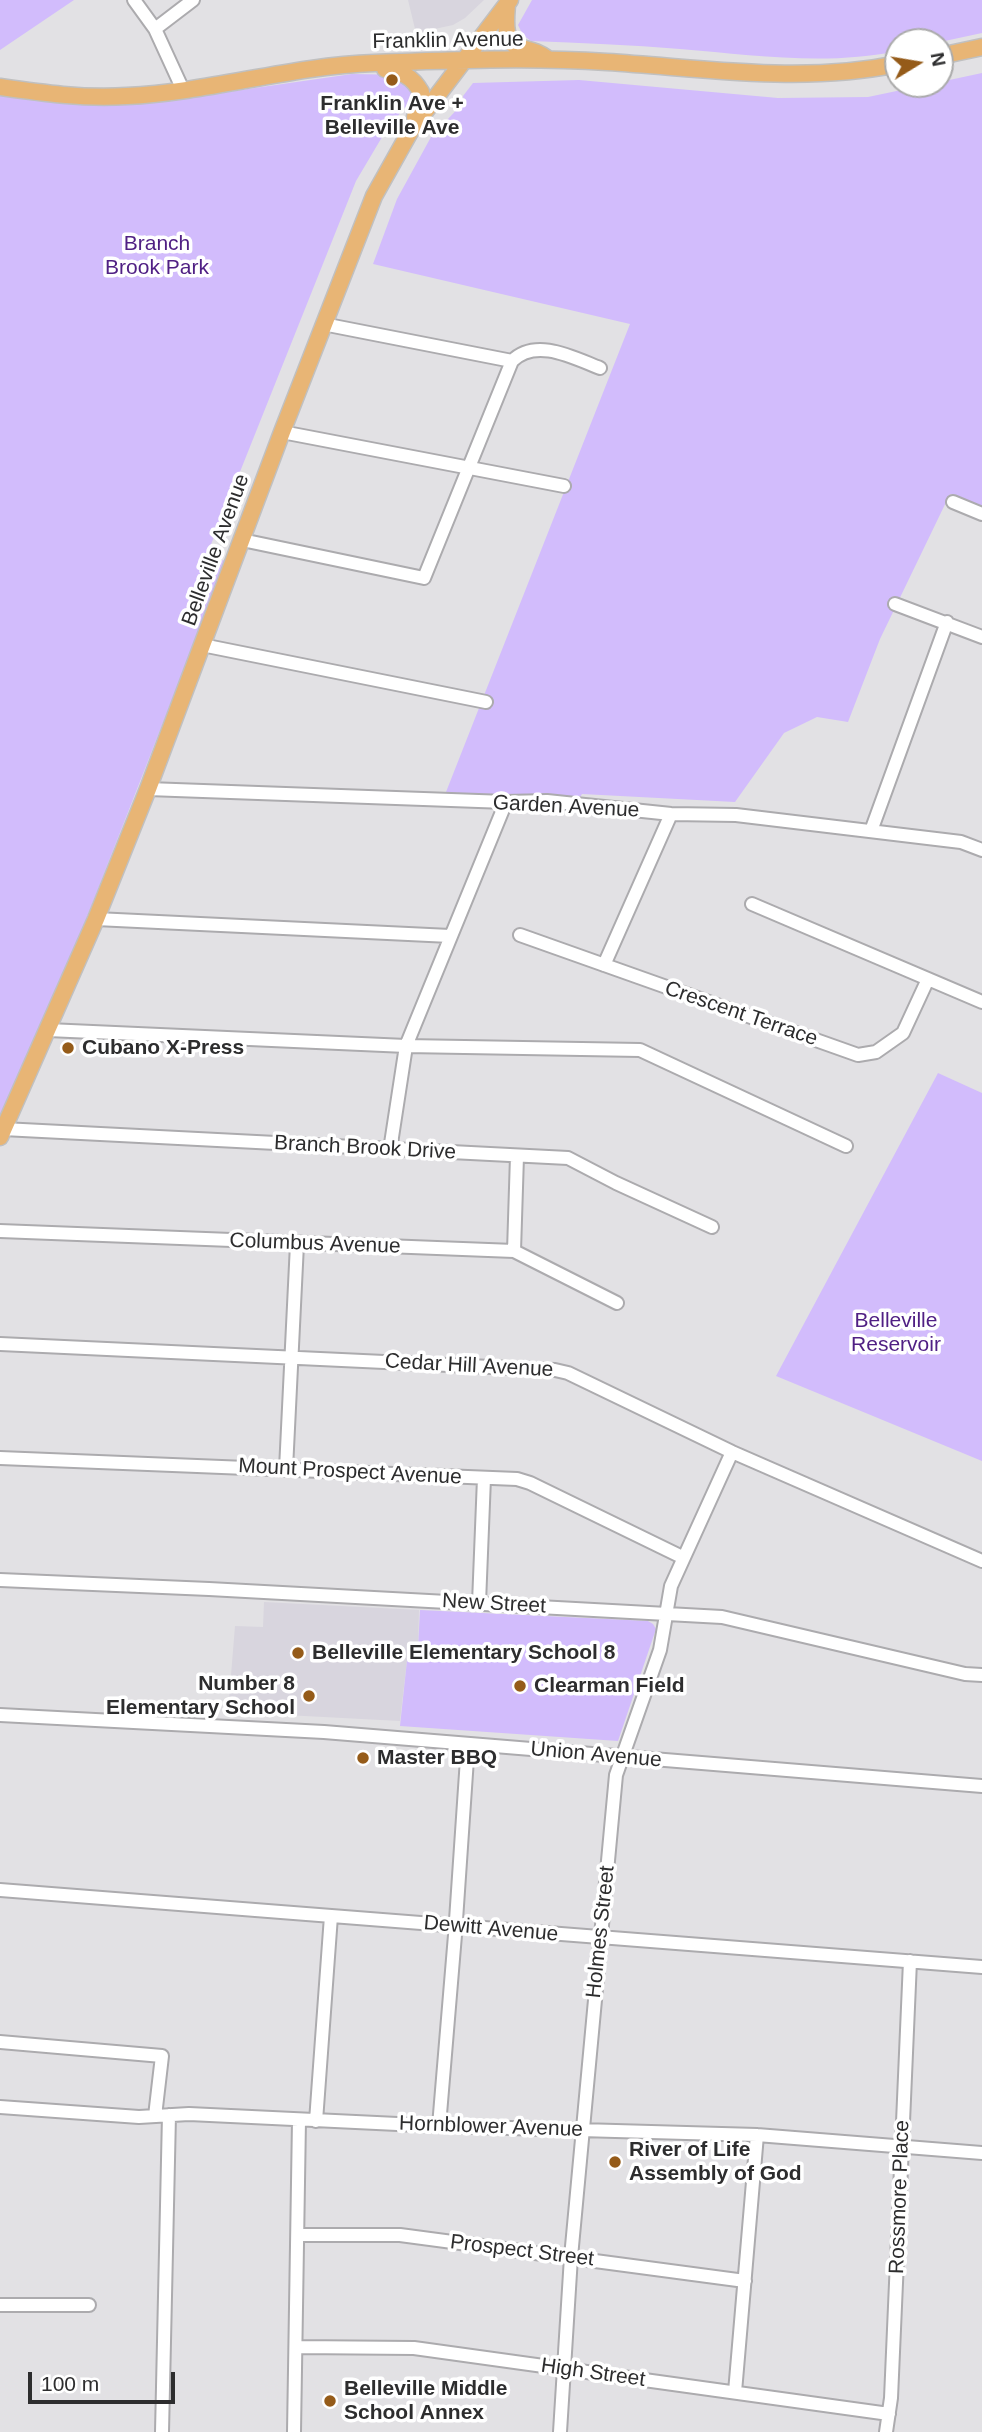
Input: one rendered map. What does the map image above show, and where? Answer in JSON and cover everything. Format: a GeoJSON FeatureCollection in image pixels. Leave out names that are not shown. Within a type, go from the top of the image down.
{"type":"FeatureCollection","features":[{"type":"Feature","properties":{"kind":"main road"},"geometry":{"type":"LineString","coordinates":[[508,2],[506,29],[511,43],[519,48],[535,50],[548,60]]}},
{"type":"Feature","properties":{"kind":"main road","name":"Belleville Avenue"},"geometry":{"type":"LineString","coordinates":[[1,1133],[96,919],[148,789],[374,196],[411,130],[508,2]]}},
{"type":"Feature","properties":{"kind":"main road"},"geometry":{"type":"LineString","coordinates":[[954,53],[982,47]]}},
{"type":"Feature","properties":{"kind":"main road","name":"Franklin Avenue"},"geometry":{"type":"LineString","coordinates":[[0,87],[37,93],[127,96],[183,90],[313,68],[373,63],[548,60],[794,75],[884,67]]}},
{"type":"Feature","properties":{"kind":"main road"},"geometry":{"type":"LineString","coordinates":[[373,63],[381,68],[404,73],[415,82],[421,92],[411,130]]}},
{"type":"Feature","properties":{"kind":"street"},"geometry":{"type":"LineString","coordinates":[[134,0],[155,29],[183,90]]}},
{"type":"Feature","properties":{"kind":"street"},"geometry":{"type":"LineString","coordinates":[[155,29],[193,0]]}},
{"type":"Feature","properties":{"kind":"street"},"geometry":{"type":"LineString","coordinates":[[324,324],[512,361]]}},
{"type":"Feature","properties":{"kind":"street"},"geometry":{"type":"LineString","coordinates":[[242,540],[424,578],[512,361],[524,352],[541,350],[557,352],[600,368]]}},
{"type":"Feature","properties":{"kind":"street"},"geometry":{"type":"LineString","coordinates":[[282,432],[564,486]]}},
{"type":"Feature","properties":{"kind":"street"},"geometry":{"type":"LineString","coordinates":[[953,502],[982,514]]}},
{"type":"Feature","properties":{"kind":"street"},"geometry":{"type":"LineString","coordinates":[[895,604],[982,637]]}},
{"type":"Feature","properties":{"kind":"street"},"geometry":{"type":"LineString","coordinates":[[871,831],[947,622]]}},
{"type":"Feature","properties":{"kind":"street"},"geometry":{"type":"LineString","coordinates":[[202,645],[486,702]]}},
{"type":"Feature","properties":{"kind":"street","name":"Garden Avenue"},"geometry":{"type":"LineString","coordinates":[[148,789],[506,802],[547,801],[671,814],[736,814],[961,842],[982,850]]}},
{"type":"Feature","properties":{"kind":"street"},"geometry":{"type":"LineString","coordinates":[[390,1150],[406,1046],[506,802]]}},
{"type":"Feature","properties":{"kind":"street"},"geometry":{"type":"LineString","coordinates":[[604,965],[671,814]]}},
{"type":"Feature","properties":{"kind":"street"},"geometry":{"type":"LineString","coordinates":[[752,904],[982,1001]]}},
{"type":"Feature","properties":{"kind":"street"},"geometry":{"type":"LineString","coordinates":[[96,919],[450,936]]}},
{"type":"Feature","properties":{"kind":"street","name":"Crescent Terrace"},"geometry":{"type":"LineString","coordinates":[[520,935],[858,1055],[876,1052],[903,1034],[928,979]]}},
{"type":"Feature","properties":{"kind":"street"},"geometry":{"type":"LineString","coordinates":[[48,1030],[406,1046],[640,1049],[846,1146]]}},
{"type":"Feature","properties":{"kind":"street","name":"Branch Brook Drive"},"geometry":{"type":"LineString","coordinates":[[1,1133],[568,1158],[712,1227]]}},
{"type":"Feature","properties":{"kind":"street"},"geometry":{"type":"LineString","coordinates":[[514,1251],[517,1156]]}},
{"type":"Feature","properties":{"kind":"street","name":"Columbus Avenue"},"geometry":{"type":"LineString","coordinates":[[0,1231],[514,1251],[617,1303]]}},
{"type":"Feature","properties":{"kind":"street"},"geometry":{"type":"LineString","coordinates":[[286,1469],[297,1244]]}},
{"type":"Feature","properties":{"kind":"street","name":"Cedar Hill Avenue"},"geometry":{"type":"LineString","coordinates":[[0,1344],[555,1370],[568,1373],[732,1452],[982,1561]]}},
{"type":"Feature","properties":{"kind":"street","name":"Holmes Street"},"geometry":{"type":"LineString","coordinates":[[560,2432],[571,2257],[616,1775],[660,1650],[671,1586],[732,1452]]}},
{"type":"Feature","properties":{"kind":"street","name":"Mount Prospect Avenue"},"geometry":{"type":"LineString","coordinates":[[0,1458],[517,1479],[682,1557]]}},
{"type":"Feature","properties":{"kind":"street"},"geometry":{"type":"LineString","coordinates":[[479,1603],[484,1478]]}},
{"type":"Feature","properties":{"kind":"street","name":"New Street"},"geometry":{"type":"LineString","coordinates":[[0,1580],[722,1617],[965,1674],[982,1675]]}},
{"type":"Feature","properties":{"kind":"street","name":"Union Avenue"},"geometry":{"type":"LineString","coordinates":[[0,1715],[324,1732],[982,1786]]}},
{"type":"Feature","properties":{"kind":"street"},"geometry":{"type":"LineString","coordinates":[[439,2126],[468,1744]]}},
{"type":"Feature","properties":{"kind":"street","name":"Dewitt Avenue"},"geometry":{"type":"LineString","coordinates":[[0,1890],[982,1967]]}},
{"type":"Feature","properties":{"kind":"street"},"geometry":{"type":"LineString","coordinates":[[316,2121],[331,1916]]}},
{"type":"Feature","properties":{"kind":"street","name":"Rossmore Place"},"geometry":{"type":"LineString","coordinates":[[886,2432],[910,1961]]}},
{"type":"Feature","properties":{"kind":"street"},"geometry":{"type":"LineString","coordinates":[[0,2042],[162,2056],[155,2116]]}},
{"type":"Feature","properties":{"kind":"street","name":"Hornblower Avenue"},"geometry":{"type":"LineString","coordinates":[[0,2107],[155,2116],[189,2114],[439,2126],[757,2135],[982,2153]]}},
{"type":"Feature","properties":{"kind":"street"},"geometry":{"type":"LineString","coordinates":[[162,2432],[169,2115]]}},
{"type":"Feature","properties":{"kind":"street"},"geometry":{"type":"LineString","coordinates":[[294,2432],[299,2120]]}},
{"type":"Feature","properties":{"kind":"street"},"geometry":{"type":"LineString","coordinates":[[735,2392],[757,2135]]}},
{"type":"Feature","properties":{"kind":"street","name":"Prospect Street"},"geometry":{"type":"LineString","coordinates":[[298,2235],[400,2235],[745,2281]]}},
{"type":"Feature","properties":{"kind":"street"},"geometry":{"type":"LineString","coordinates":[[0,2305],[89,2305]]}},
{"type":"Feature","properties":{"kind":"street","name":"High Street"},"geometry":{"type":"LineString","coordinates":[[296,2347],[414,2347],[889,2414]]}},
{"type":"Feature","properties":{"kind":"shaded area"},"geometry":{"type":"Polygon","coordinates":[[[408,0],[484,0],[453,25],[416,33],[408,0]]]}},
{"type":"Feature","properties":{"kind":"shaded area"},"geometry":{"type":"Polygon","coordinates":[[[264,1602],[419,1610],[418,1648],[408,1651],[400,1721],[228,1712],[235,1626],[263,1627],[264,1602]]]}},
{"type":"Feature","properties":{"kind":"green space"},"geometry":{"type":"Polygon","coordinates":[[[0,0],[74,0],[0,50],[0,0]]]}},
{"type":"Feature","properties":{"kind":"green space"},"geometry":{"type":"Polygon","coordinates":[[[532,0],[982,0],[982,33],[954,39],[954,28],[884,28],[884,53],[844,58],[817,59],[531,41],[523,35],[518,25],[532,0]]]}},
{"type":"Feature","properties":{"kind":"green space"},"geometry":{"type":"Polygon","coordinates":[[[982,73],[982,506],[950,494],[880,639],[848,722],[817,717],[784,733],[735,802],[582,794],[572,810],[444,803],[449,792],[446,792],[630,324],[373,264],[397,199],[431,137],[464,102],[463,96],[473,83],[579,80],[778,98],[868,97],[884,94],[884,98],[954,98],[954,79],[982,73]]]}},
{"type":"Feature","properties":{"kind":"green space","name":"Branch Brook Park"},"geometry":{"type":"Polygon","coordinates":[[[352,74],[408,75],[417,94],[388,127],[356,181],[202,567],[227,559],[64,976],[0,1120],[0,94],[80,103],[234,91],[352,74]]]}},
{"type":"Feature","properties":{"kind":"green space","name":"Belleville Reservoir"},"geometry":{"type":"Polygon","coordinates":[[[938,1073],[982,1093],[982,1461],[776,1376],[938,1073]]]}},
{"type":"Feature","properties":{"kind":"green space","name":"Clearman Field"},"geometry":{"type":"Polygon","coordinates":[[[420,1610],[648,1621],[653,1624],[656,1629],[618,1741],[400,1726],[408,1651],[418,1648],[420,1610]]]}},
{"type":"Feature","properties":{"kind":"place","name":"Franklin Ave + Belleville Ave"},"geometry":{"type":"Point","coordinates":[392,80]}},
{"type":"Feature","properties":{"kind":"place","name":"Cubano X-Press"},"geometry":{"type":"Point","coordinates":[68,1048]}},
{"type":"Feature","properties":{"kind":"place","name":"Belleville Elementary School 8"},"geometry":{"type":"Point","coordinates":[298,1653]}},
{"type":"Feature","properties":{"kind":"place","name":"Clearman Field"},"geometry":{"type":"Point","coordinates":[520,1686]}},
{"type":"Feature","properties":{"kind":"place","name":"Number 8 Elementary School"},"geometry":{"type":"Point","coordinates":[309,1696]}},
{"type":"Feature","properties":{"kind":"place","name":"Master BBQ"},"geometry":{"type":"Point","coordinates":[363,1758]}},
{"type":"Feature","properties":{"kind":"place","name":"River of Life Assembly of God"},"geometry":{"type":"Point","coordinates":[615,2162]}},
{"type":"Feature","properties":{"kind":"place","name":"Belleville Middle School Annex"},"geometry":{"type":"Point","coordinates":[330,2401]}}]}
